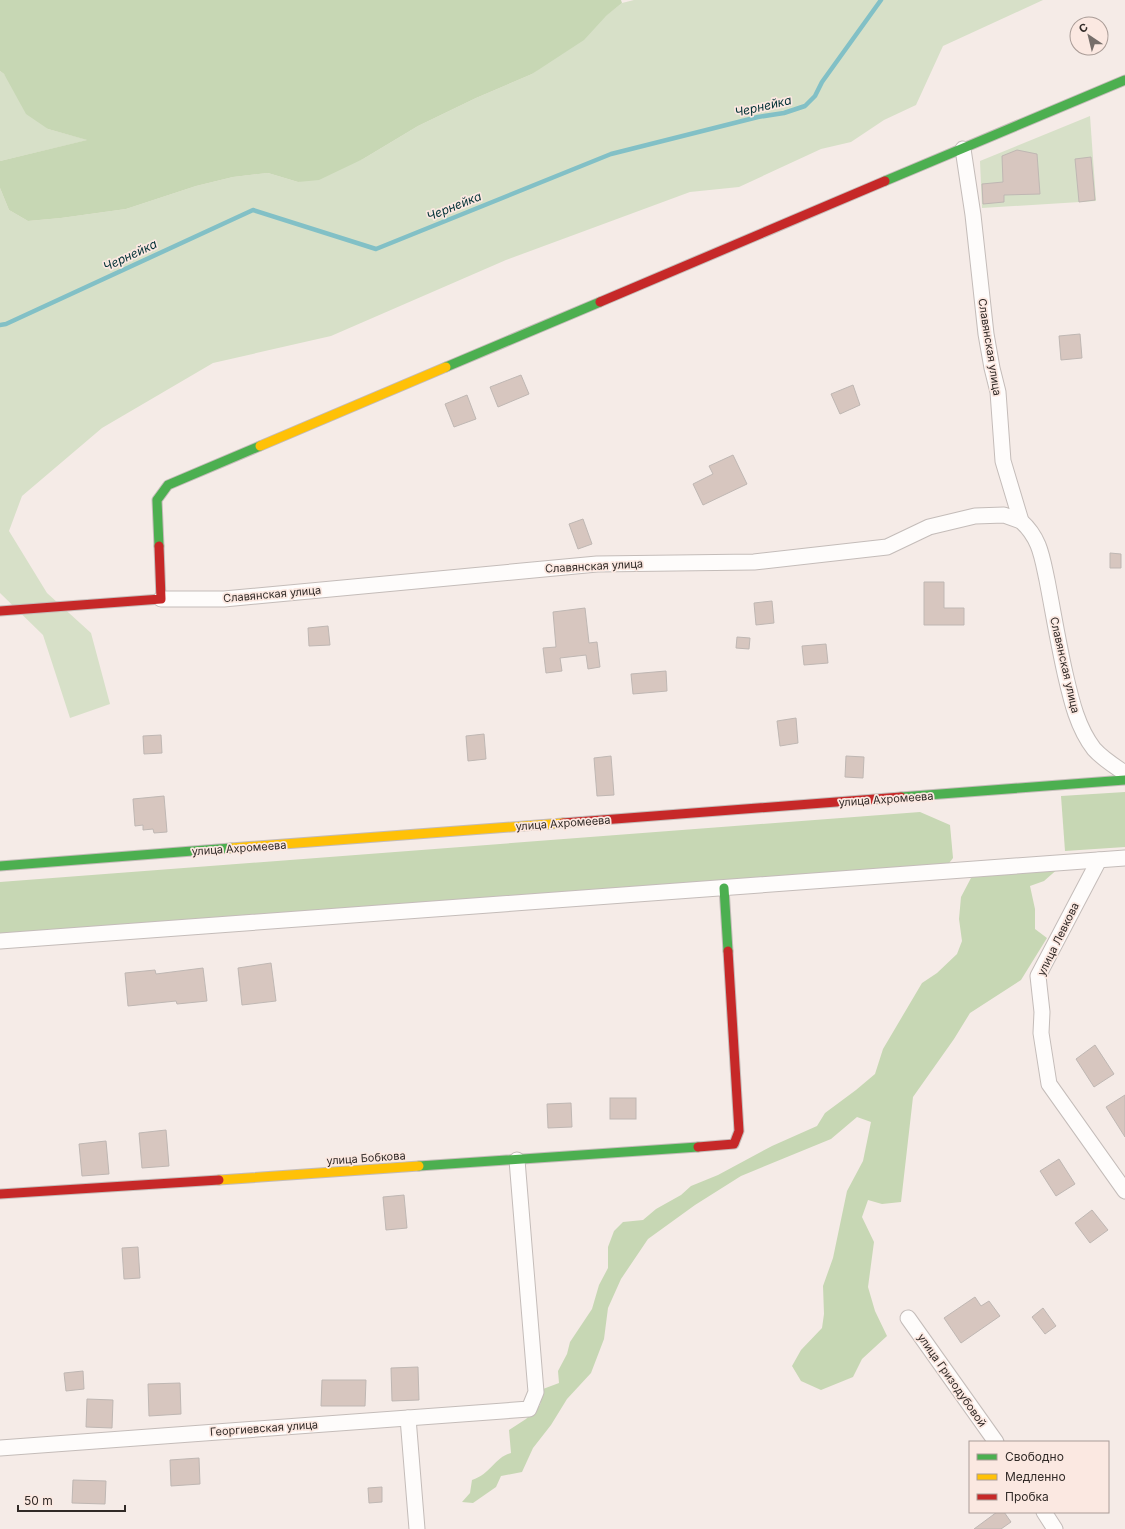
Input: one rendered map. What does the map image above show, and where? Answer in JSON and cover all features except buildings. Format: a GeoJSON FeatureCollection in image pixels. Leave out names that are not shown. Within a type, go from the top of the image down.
{"type":"FeatureCollection","features":[{"type":"Feature","properties":{"kind":"street"},"geometry":{"type":"LineString","coordinates":[[0,611],[162,599],[157,500],[168,485],[1125,80]]}},
{"type":"Feature","properties":{"kind":"street","name":"Славянская улица"},"geometry":{"type":"LineString","coordinates":[[963,149],[973,215],[986,334],[998,392],[1003,461],[1021,520],[1028,527],[1040,547],[1070,697],[1078,720],[1094,749],[1112,765],[1125,773]]}},
{"type":"Feature","properties":{"kind":"street","name":"Славянская улица"},"geometry":{"type":"LineString","coordinates":[[162,599],[224,599],[597,564],[754,562],[887,547],[929,528],[975,516],[1004,515],[1021,520]]}},
{"type":"Feature","properties":{"kind":"street","name":"улица Ахромеева"},"geometry":{"type":"LineString","coordinates":[[0,866],[1125,780]]}},
{"type":"Feature","properties":{"kind":"street"},"geometry":{"type":"LineString","coordinates":[[0,941],[1125,858]]}},
{"type":"Feature","properties":{"kind":"street","name":"улица Левкова"},"geometry":{"type":"LineString","coordinates":[[1099,860],[1038,976],[1042,1012],[1041,1033],[1049,1084],[1125,1191]]}},
{"type":"Feature","properties":{"kind":"street","name":"улица Бобкова"},"geometry":{"type":"LineString","coordinates":[[0,1194],[517,1160],[734,1144],[739,1131],[724,888]]}},
{"type":"Feature","properties":{"kind":"street","name":"Георгиевская улица"},"geometry":{"type":"LineString","coordinates":[[0,1448],[529,1409],[536,1392],[517,1160]]}},
{"type":"Feature","properties":{"kind":"street","name":"улица Гризодубовой"},"geometry":{"type":"LineString","coordinates":[[908,1318],[995,1441]]}},
{"type":"Feature","properties":{"kind":"street"},"geometry":{"type":"LineString","coordinates":[[408,1418],[417,1529]]}},
{"type":"Feature","properties":{"kind":"street"},"geometry":{"type":"LineString","coordinates":[[1045,1513],[1054,1529]]}},
{"type":"Feature","properties":{"kind":"green space"},"geometry":{"type":"Polygon","coordinates":[[[0,0],[621,0],[622,3],[606,16],[584,40],[532,74],[476,98],[418,126],[363,159],[319,180],[298,182],[268,173],[233,177],[196,186],[126,209],[28,221],[9,210],[0,188],[0,161],[87,140],[48,129],[26,114],[4,74],[0,71],[0,0]]]}},
{"type":"Feature","properties":{"kind":"green space"},"geometry":{"type":"Polygon","coordinates":[[[634,0],[1043,0],[943,46],[916,105],[884,120],[851,142],[821,149],[739,187],[690,192],[506,260],[331,336],[213,363],[102,428],[22,496],[9,531],[47,593],[91,633],[110,704],[70,718],[43,635],[0,593],[0,188],[9,210],[28,221],[126,209],[196,186],[233,177],[268,173],[298,182],[363,159],[418,126],[476,98],[532,74],[622,3],[634,0]]]}},
{"type":"Feature","properties":{"kind":"green space"},"geometry":{"type":"Polygon","coordinates":[[[0,71],[48,129],[88,140],[0,161],[0,71]]]}},
{"type":"Feature","properties":{"kind":"green space"},"geometry":{"type":"Polygon","coordinates":[[[1090,116],[1096,201],[982,208],[980,161],[1090,116]]]}},
{"type":"Feature","properties":{"kind":"green space"},"geometry":{"type":"Polygon","coordinates":[[[1125,792],[1125,847],[1065,851],[1061,796],[1125,792]]]}},
{"type":"Feature","properties":{"kind":"green space"},"geometry":{"type":"Polygon","coordinates":[[[920,812],[950,825],[953,858],[940,875],[0,939],[0,882],[920,812]]]}},
{"type":"Feature","properties":{"kind":"green space"},"geometry":{"type":"Polygon","coordinates":[[[1060,867],[1044,881],[1030,886],[1035,909],[1035,929],[1047,938],[1021,980],[970,1013],[954,1039],[913,1097],[901,1202],[882,1204],[868,1200],[862,1217],[874,1242],[868,1287],[875,1311],[887,1336],[862,1359],[853,1377],[821,1390],[801,1381],[792,1366],[801,1350],[822,1328],[824,1314],[823,1286],[833,1258],[847,1191],[863,1161],[871,1122],[857,1117],[831,1139],[741,1176],[695,1205],[648,1239],[621,1279],[608,1308],[604,1339],[591,1373],[567,1399],[551,1425],[533,1448],[522,1472],[501,1476],[496,1487],[473,1503],[462,1502],[470,1493],[472,1480],[484,1474],[501,1458],[511,1453],[509,1430],[526,1419],[540,1405],[543,1389],[559,1383],[558,1371],[567,1354],[570,1342],[592,1309],[599,1285],[608,1268],[608,1247],[614,1231],[623,1222],[643,1220],[656,1209],[681,1195],[691,1186],[718,1175],[772,1146],[817,1126],[825,1113],[875,1074],[883,1049],[922,983],[937,973],[957,954],[962,941],[959,919],[961,897],[971,878],[977,873],[1060,867]]]}},
{"type":"Feature","properties":{"kind":"waterway","name":"Чернейка"},"geometry":{"type":"LineString","coordinates":[[0,325],[6,324],[253,210],[376,249],[611,154],[758,117],[784,113],[805,106],[815,96],[822,82],[881,0]]}},
{"type":"Feature","properties":{"kind":"traffic: fast"},"geometry":{"type":"LineString","coordinates":[[885,181],[1125,80]]}},
{"type":"Feature","properties":{"kind":"traffic: fast"},"geometry":{"type":"LineString","coordinates":[[446,367],[600,302]]}},
{"type":"Feature","properties":{"kind":"traffic: fast"},"geometry":{"type":"LineString","coordinates":[[159,546],[157,500],[168,485],[260,446]]}},
{"type":"Feature","properties":{"kind":"traffic: fast"},"geometry":{"type":"LineString","coordinates":[[901,797],[1125,780]]}},
{"type":"Feature","properties":{"kind":"traffic: fast"},"geometry":{"type":"LineString","coordinates":[[0,866],[231,848]]}},
{"type":"Feature","properties":{"kind":"traffic: fast"},"geometry":{"type":"LineString","coordinates":[[724,888],[728,951]]}},
{"type":"Feature","properties":{"kind":"traffic: fast"},"geometry":{"type":"LineString","coordinates":[[419,1166],[698,1147]]}},
{"type":"Feature","properties":{"kind":"traffic: slow"},"geometry":{"type":"LineString","coordinates":[[260,446],[446,367]]}},
{"type":"Feature","properties":{"kind":"traffic: slow"},"geometry":{"type":"LineString","coordinates":[[231,848],[563,823]]}},
{"type":"Feature","properties":{"kind":"traffic: slow"},"geometry":{"type":"LineString","coordinates":[[219,1180],[419,1166]]}},
{"type":"Feature","properties":{"kind":"traffic: jam"},"geometry":{"type":"LineString","coordinates":[[600,302],[885,181]]}},
{"type":"Feature","properties":{"kind":"traffic: jam"},"geometry":{"type":"LineString","coordinates":[[0,611],[161,599],[159,546]]}},
{"type":"Feature","properties":{"kind":"traffic: jam"},"geometry":{"type":"LineString","coordinates":[[563,823],[901,797]]}},
{"type":"Feature","properties":{"kind":"traffic: jam"},"geometry":{"type":"LineString","coordinates":[[698,1147],[734,1144],[739,1131],[728,951]]}},
{"type":"Feature","properties":{"kind":"traffic: jam"},"geometry":{"type":"LineString","coordinates":[[0,1194],[219,1180]]}}]}
